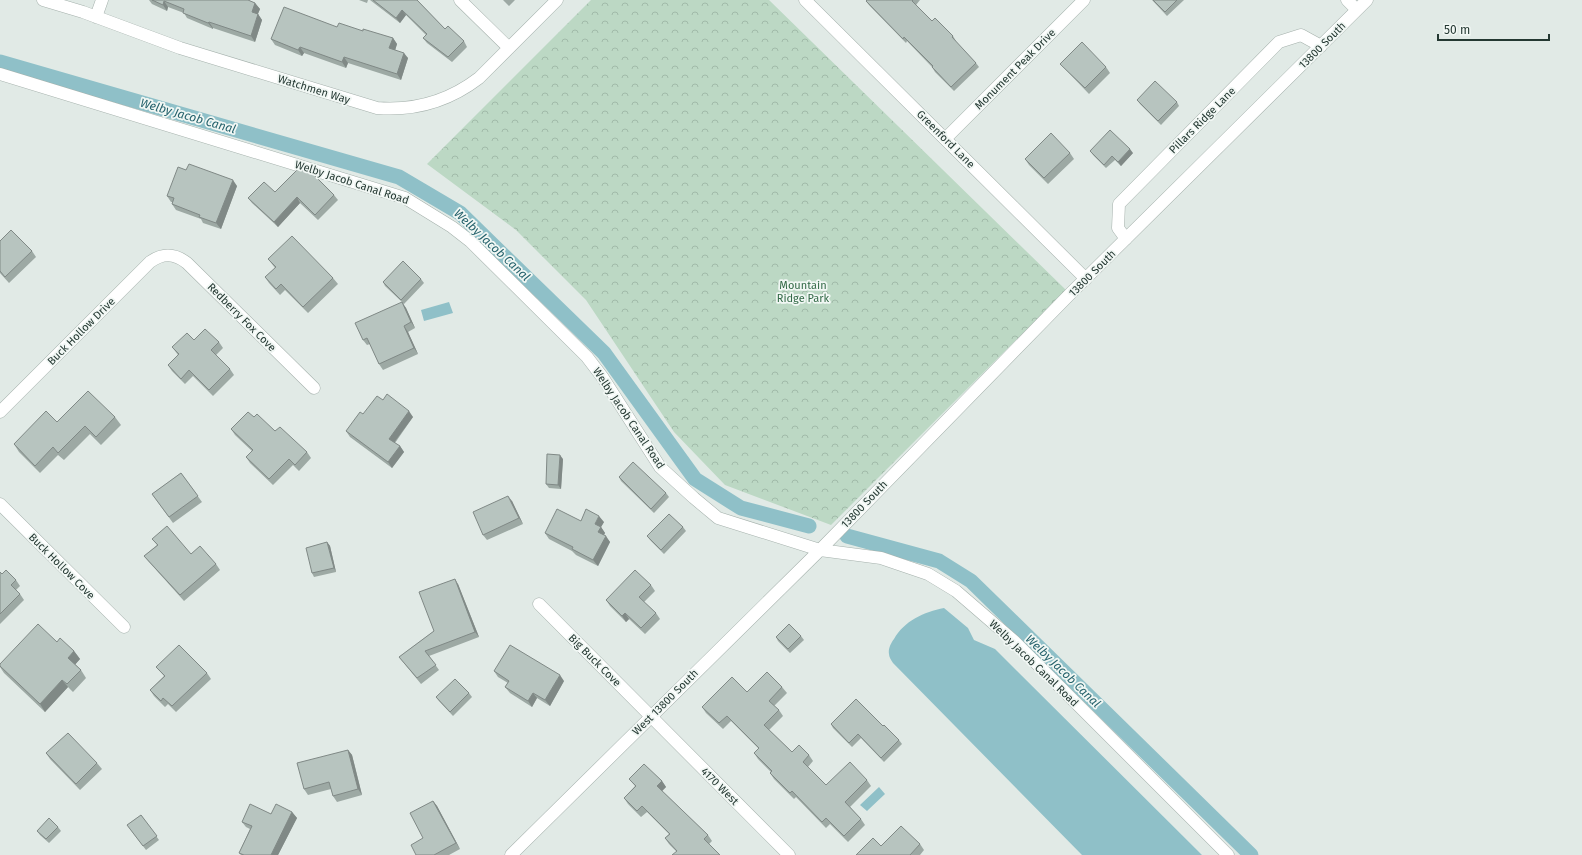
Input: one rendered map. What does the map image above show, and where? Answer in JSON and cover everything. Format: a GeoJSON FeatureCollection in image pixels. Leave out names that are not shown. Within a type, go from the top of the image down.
{"type":"FeatureCollection","features":[{"type":"Feature","properties":{"kind":"street","name":"Watchmen Way"},"geometry":{"type":"LineString","coordinates":[[43,0],[96,17],[180,48],[377,108],[404,109],[430,104],[444,99],[468,86],[479,78],[557,0]]}},
{"type":"Feature","properties":{"kind":"street"},"geometry":{"type":"LineString","coordinates":[[96,17],[102,0]]}},
{"type":"Feature","properties":{"kind":"street"},"geometry":{"type":"LineString","coordinates":[[460,0],[509,48]]}},
{"type":"Feature","properties":{"kind":"street","name":"Greenford Lane"},"geometry":{"type":"LineString","coordinates":[[805,0],[818,4],[946,138],[1086,279]]}},
{"type":"Feature","properties":{"kind":"street","name":"Monument Peak Drive"},"geometry":{"type":"LineString","coordinates":[[946,138],[1084,0]]}},
{"type":"Feature","properties":{"kind":"street"},"geometry":{"type":"LineString","coordinates":[[1347,0],[1357,10]]}},
{"type":"Feature","properties":{"kind":"street","name":"13800 South"},"geometry":{"type":"LineString","coordinates":[[820,550],[1086,279],[1367,0]]}},
{"type":"Feature","properties":{"kind":"street","name":"Pillars Ridge Lane"},"geometry":{"type":"LineString","coordinates":[[1126,239],[1118,228],[1120,204],[1279,42],[1301,34],[1321,46]]}},
{"type":"Feature","properties":{"kind":"street","name":"Welby Jacob Canal Road"},"geometry":{"type":"LineString","coordinates":[[0,74],[405,198],[452,227],[470,241],[587,357],[603,378],[660,467],[718,518],[820,550],[881,558],[928,574],[956,590],[1014,642],[1228,855]]}},
{"type":"Feature","properties":{"kind":"street","name":"Redberry Fox Cove"},"geometry":{"type":"LineString","coordinates":[[166,254],[174,255],[187,263],[314,388]]}},
{"type":"Feature","properties":{"kind":"street","name":"Buck Hollow Drive"},"geometry":{"type":"LineString","coordinates":[[0,412],[150,262],[155,258],[166,254]]}},
{"type":"Feature","properties":{"kind":"street","name":"Buck Hollow Cove"},"geometry":{"type":"LineString","coordinates":[[0,504],[124,627]]}},
{"type":"Feature","properties":{"kind":"street","name":"West 13800 South"},"geometry":{"type":"LineString","coordinates":[[511,855],[820,550]]}},
{"type":"Feature","properties":{"kind":"street","name":"Big Buck Cove"},"geometry":{"type":"LineString","coordinates":[[539,604],[651,716]]}},
{"type":"Feature","properties":{"kind":"street","name":"4170 West"},"geometry":{"type":"LineString","coordinates":[[651,716],[789,855]]}},
{"type":"Feature","properties":{"kind":"green space","name":"Mountain Ridge Park"},"geometry":{"type":"Polygon","coordinates":[[[591,0],[769,0],[1066,290],[831,525],[725,485],[674,432],[586,300],[516,230],[427,164],[591,0]]]}},
{"type":"Feature","properties":{"kind":"water"},"geometry":{"type":"Polygon","coordinates":[[[449,302],[453,313],[424,321],[421,310],[449,302]]]}},
{"type":"Feature","properties":{"kind":"water"},"geometry":{"type":"Polygon","coordinates":[[[944,608],[968,628],[974,640],[995,649],[1202,855],[1082,855],[891,660],[889,656],[890,646],[903,627],[915,618],[944,608]]]}},
{"type":"Feature","properties":{"kind":"water"},"geometry":{"type":"Polygon","coordinates":[[[879,787],[885,794],[867,811],[860,805],[879,787]]]}},
{"type":"Feature","properties":{"kind":"building"},"geometry":{"type":"Polygon","coordinates":[[[152,0],[248,0],[255,3],[252,12],[258,14],[251,36],[209,22],[208,23],[183,13],[184,9],[164,1],[163,5],[152,0]]]}},
{"type":"Feature","properties":{"kind":"building"},"geometry":{"type":"Polygon","coordinates":[[[373,0],[417,0],[445,29],[448,26],[464,41],[448,57],[423,38],[427,34],[402,10],[396,18],[373,0]]]}},
{"type":"Feature","properties":{"kind":"building"},"geometry":{"type":"Polygon","coordinates":[[[913,0],[912,1],[932,21],[935,18],[953,36],[952,37],[976,63],[951,87],[932,67],[933,66],[904,37],[903,39],[866,1],[913,0]]]}},
{"type":"Feature","properties":{"kind":"building"},"geometry":{"type":"Polygon","coordinates":[[[1153,0],[1177,0],[1165,12],[1153,0]]]}},
{"type":"Feature","properties":{"kind":"building"},"geometry":{"type":"Polygon","coordinates":[[[284,7],[337,27],[339,23],[363,31],[363,29],[393,38],[389,48],[404,53],[397,74],[344,57],[342,62],[300,47],[298,50],[271,39],[284,7]]]}},
{"type":"Feature","properties":{"kind":"building"},"geometry":{"type":"Polygon","coordinates":[[[1082,42],[1106,67],[1085,88],[1060,64],[1082,42]]]}},
{"type":"Feature","properties":{"kind":"building"},"geometry":{"type":"Polygon","coordinates":[[[1155,81],[1177,102],[1158,121],[1137,100],[1155,81]]]}},
{"type":"Feature","properties":{"kind":"building"},"geometry":{"type":"Polygon","coordinates":[[[1110,130],[1130,149],[1118,162],[1112,156],[1104,165],[1090,151],[1110,130]]]}},
{"type":"Feature","properties":{"kind":"building"},"geometry":{"type":"Polygon","coordinates":[[[1051,133],[1070,153],[1044,178],[1025,159],[1051,133]]]}},
{"type":"Feature","properties":{"kind":"building"},"geometry":{"type":"Polygon","coordinates":[[[189,164],[233,180],[216,223],[199,217],[200,215],[172,204],[174,198],[167,196],[178,167],[186,170],[189,164]]]}},
{"type":"Feature","properties":{"kind":"building"},"geometry":{"type":"Polygon","coordinates":[[[298,169],[312,173],[334,195],[315,215],[297,197],[274,222],[248,198],[264,182],[275,192],[298,169]]]}},
{"type":"Feature","properties":{"kind":"building"},"geometry":{"type":"Polygon","coordinates":[[[11,230],[32,251],[5,277],[0,271],[0,241],[11,230]]]}},
{"type":"Feature","properties":{"kind":"building"},"geometry":{"type":"Polygon","coordinates":[[[292,236],[333,278],[303,307],[281,284],[276,289],[265,277],[276,267],[268,259],[292,236]]]}},
{"type":"Feature","properties":{"kind":"building"},"geometry":{"type":"Polygon","coordinates":[[[403,261],[421,279],[401,300],[383,282],[403,261]]]}},
{"type":"Feature","properties":{"kind":"building"},"geometry":{"type":"Polygon","coordinates":[[[402,302],[411,322],[404,326],[414,348],[379,364],[367,338],[363,340],[355,323],[402,302]]]}},
{"type":"Feature","properties":{"kind":"building"},"geometry":{"type":"Polygon","coordinates":[[[205,329],[219,342],[211,350],[230,369],[209,390],[189,370],[181,379],[168,365],[179,354],[172,347],[187,333],[194,340],[205,329]]]}},
{"type":"Feature","properties":{"kind":"building"},"geometry":{"type":"Polygon","coordinates":[[[88,391],[115,417],[96,437],[85,426],[58,453],[53,447],[35,466],[14,444],[46,411],[57,422],[88,391]]]}},
{"type":"Feature","properties":{"kind":"building"},"geometry":{"type":"Polygon","coordinates":[[[387,394],[409,411],[389,439],[400,446],[388,462],[346,431],[360,412],[363,414],[377,396],[383,400],[387,394]]]}},
{"type":"Feature","properties":{"kind":"building"},"geometry":{"type":"Polygon","coordinates":[[[248,412],[254,417],[257,414],[275,431],[280,427],[307,452],[295,465],[289,459],[269,479],[246,457],[253,450],[231,429],[248,412]]]}},
{"type":"Feature","properties":{"kind":"building"},"geometry":{"type":"Polygon","coordinates":[[[547,454],[560,455],[558,485],[546,484],[547,454]]]}},
{"type":"Feature","properties":{"kind":"building"},"geometry":{"type":"Polygon","coordinates":[[[633,462],[666,493],[651,509],[619,477],[633,462]]]}},
{"type":"Feature","properties":{"kind":"building"},"geometry":{"type":"Polygon","coordinates":[[[181,473],[198,496],[169,517],[152,494],[181,473]]]}},
{"type":"Feature","properties":{"kind":"building"},"geometry":{"type":"Polygon","coordinates":[[[508,496],[519,518],[483,535],[473,512],[508,496]]]}},
{"type":"Feature","properties":{"kind":"building"},"geometry":{"type":"Polygon","coordinates":[[[557,509],[581,521],[586,509],[599,516],[595,524],[601,527],[598,532],[606,536],[593,560],[572,549],[573,547],[545,533],[557,509]]]}},
{"type":"Feature","properties":{"kind":"building"},"geometry":{"type":"Polygon","coordinates":[[[669,514],[683,527],[661,550],[647,536],[669,514]]]}},
{"type":"Feature","properties":{"kind":"building"},"geometry":{"type":"Polygon","coordinates":[[[167,526],[191,554],[200,546],[216,564],[180,595],[144,556],[158,545],[152,539],[167,526]]]}},
{"type":"Feature","properties":{"kind":"building"},"geometry":{"type":"Polygon","coordinates":[[[327,542],[334,568],[312,573],[306,548],[327,542]]]}},
{"type":"Feature","properties":{"kind":"building"},"geometry":{"type":"Polygon","coordinates":[[[6,570],[16,580],[11,585],[20,594],[0,614],[0,572],[2,574],[6,570]]]}},
{"type":"Feature","properties":{"kind":"building"},"geometry":{"type":"Polygon","coordinates":[[[635,570],[651,585],[639,597],[656,613],[641,628],[625,613],[622,616],[606,600],[635,570]]]}},
{"type":"Feature","properties":{"kind":"building"},"geometry":{"type":"Polygon","coordinates":[[[455,579],[475,632],[425,651],[436,665],[417,678],[399,657],[434,631],[419,592],[455,579]]]}},
{"type":"Feature","properties":{"kind":"building"},"geometry":{"type":"Polygon","coordinates":[[[38,624],[57,642],[60,638],[74,651],[68,658],[81,670],[67,684],[62,680],[40,704],[0,666],[0,664],[38,624]]]}},
{"type":"Feature","properties":{"kind":"building"},"geometry":{"type":"Polygon","coordinates":[[[789,624],[801,636],[788,649],[776,637],[789,624]]]}},
{"type":"Feature","properties":{"kind":"building"},"geometry":{"type":"Polygon","coordinates":[[[179,645],[207,673],[172,706],[163,698],[161,701],[150,690],[165,676],[156,667],[179,645]]]}},
{"type":"Feature","properties":{"kind":"building"},"geometry":{"type":"Polygon","coordinates":[[[510,645],[560,675],[545,700],[533,693],[528,701],[505,687],[509,681],[494,671],[510,645]]]}},
{"type":"Feature","properties":{"kind":"building"},"geometry":{"type":"Polygon","coordinates":[[[767,672],[782,687],[769,701],[779,710],[764,725],[792,752],[799,745],[809,755],[803,762],[826,785],[850,762],[867,780],[845,802],[861,819],[844,836],[826,818],[822,822],[792,791],[790,793],[770,773],[772,771],[754,753],[759,748],[727,716],[719,723],[702,707],[732,677],[747,692],[767,672]]]}},
{"type":"Feature","properties":{"kind":"building"},"geometry":{"type":"Polygon","coordinates":[[[455,679],[469,693],[450,712],[436,697],[455,679]]]}},
{"type":"Feature","properties":{"kind":"building"},"geometry":{"type":"Polygon","coordinates":[[[856,699],[899,740],[881,758],[858,734],[849,743],[831,724],[856,699]]]}},
{"type":"Feature","properties":{"kind":"building"},"geometry":{"type":"Polygon","coordinates":[[[68,733],[97,763],[76,784],[46,753],[68,733]]]}},
{"type":"Feature","properties":{"kind":"building"},"geometry":{"type":"Polygon","coordinates":[[[348,750],[358,789],[333,796],[329,782],[304,789],[297,763],[348,750]]]}},
{"type":"Feature","properties":{"kind":"building"},"geometry":{"type":"Polygon","coordinates":[[[644,764],[662,781],[657,786],[708,835],[704,839],[720,855],[672,855],[677,851],[665,838],[670,834],[642,806],[637,811],[624,798],[636,786],[629,779],[644,764]]]}},
{"type":"Feature","properties":{"kind":"building"},"geometry":{"type":"Polygon","coordinates":[[[433,801],[456,843],[434,855],[416,855],[411,845],[423,838],[410,813],[433,801]]]}},
{"type":"Feature","properties":{"kind":"building"},"geometry":{"type":"Polygon","coordinates":[[[250,804],[271,814],[276,804],[292,812],[271,855],[244,855],[239,853],[252,826],[242,822],[250,804]]]}},
{"type":"Feature","properties":{"kind":"building"},"geometry":{"type":"Polygon","coordinates":[[[141,815],[157,836],[143,846],[127,825],[141,815]]]}},
{"type":"Feature","properties":{"kind":"building"},"geometry":{"type":"Polygon","coordinates":[[[49,818],[58,827],[46,839],[37,831],[49,818]]]}},
{"type":"Feature","properties":{"kind":"building"},"geometry":{"type":"Polygon","coordinates":[[[901,826],[920,844],[910,855],[856,855],[873,838],[881,846],[901,826]]]}},
{"type":"Feature","properties":{"kind":"waterway","name":"Welby Jacob Canal"},"geometry":{"type":"LineString","coordinates":[[0,62],[399,177],[460,213],[604,353],[695,479],[741,508],[809,526]]}},
{"type":"Feature","properties":{"kind":"waterway","name":"Welby Jacob Canal"},"geometry":{"type":"LineString","coordinates":[[847,536],[939,561],[971,581],[1251,855]]}}]}
